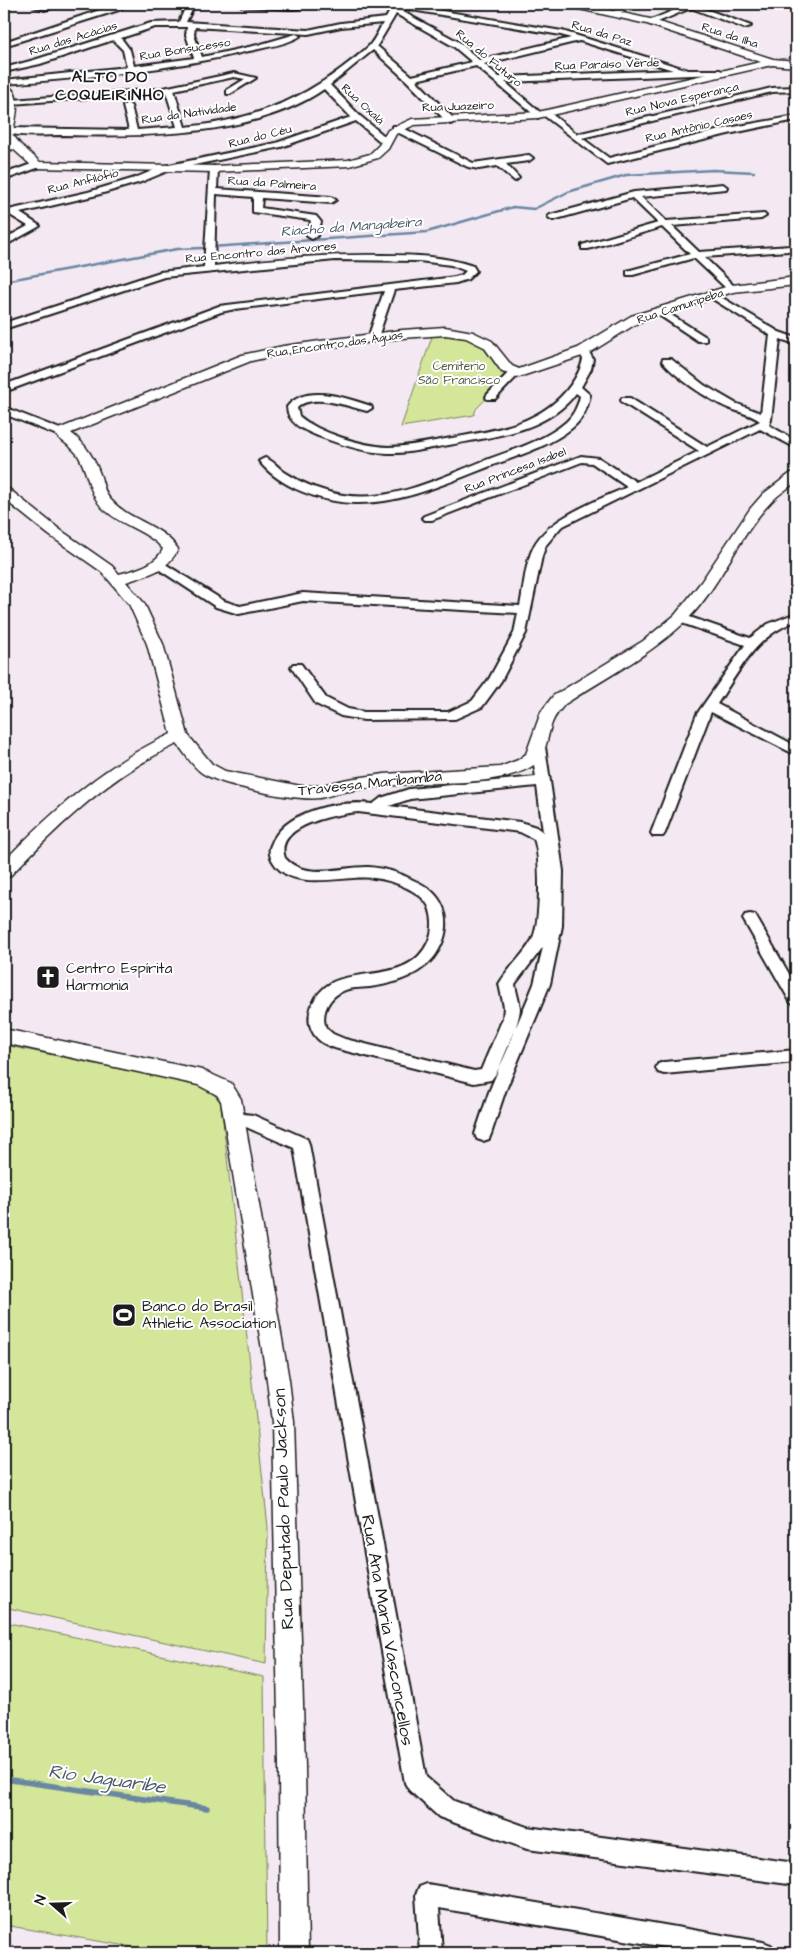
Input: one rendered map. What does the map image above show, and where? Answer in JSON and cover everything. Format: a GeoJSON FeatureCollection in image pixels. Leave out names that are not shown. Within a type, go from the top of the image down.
{"type":"FeatureCollection","features":[{"type":"Feature","properties":{"kind":"main road","name":"Rua da Ilha"},"geometry":{"type":"LineString","coordinates":[[570,4],[650,22],[772,62],[796,64]]}},
{"type":"Feature","properties":{"kind":"main road","name":"Rua Juazeiro"},"geometry":{"type":"LineString","coordinates":[[396,128],[421,120],[451,121],[542,114],[720,72],[772,62]]}},
{"type":"Feature","properties":{"kind":"main road"},"geometry":{"type":"LineString","coordinates":[[4,87],[12,102],[13,114],[8,131],[9,138],[37,165],[214,169],[349,163],[374,156],[384,147],[386,141],[396,128]]}},
{"type":"Feature","properties":{"kind":"main road","name":"Rua Camuripeba"},"geometry":{"type":"LineString","coordinates":[[514,373],[577,353],[611,328],[711,294],[732,289],[796,281]]}},
{"type":"Feature","properties":{"kind":"main road","name":"Rua Encontro das Águas"},"geometry":{"type":"LineString","coordinates":[[62,433],[72,427],[248,358],[283,350],[432,331],[445,331],[469,335],[488,344],[507,369],[514,373]]}},
{"type":"Feature","properties":{"kind":"main road"},"geometry":{"type":"LineString","coordinates":[[62,433],[78,444],[84,452],[89,461],[102,500],[112,509],[155,534],[168,544],[171,549],[169,555],[158,565],[116,580]]}},
{"type":"Feature","properties":{"kind":"main road"},"geometry":{"type":"LineString","coordinates":[[538,747],[544,723],[549,712],[559,700],[649,644],[680,618],[707,585],[755,512],[768,497],[796,476]]}},
{"type":"Feature","properties":{"kind":"main road"},"geometry":{"type":"LineString","coordinates":[[4,492],[54,532],[94,559],[136,603],[155,644],[180,736],[147,751],[86,792],[46,828],[4,872]]}},
{"type":"Feature","properties":{"kind":"main road"},"geometry":{"type":"LineString","coordinates":[[133,574],[136,603]]}},
{"type":"Feature","properties":{"kind":"main road","name":"Travessa Maribamba"},"geometry":{"type":"LineString","coordinates":[[180,736],[206,768],[219,775],[234,780],[301,792],[319,792],[348,785],[384,780],[502,773],[524,764],[532,758],[538,747]]}},
{"type":"Feature","properties":{"kind":"main road","name":"Rua Deputado Paulo Jackson"},"geometry":{"type":"LineString","coordinates":[[4,1036],[214,1082],[224,1089],[241,1120],[283,1422],[292,1766],[294,1953]]}},
{"type":"Feature","properties":{"kind":"street"},"geometry":{"type":"LineString","coordinates":[[33,4],[44,8],[65,4]]}},
{"type":"Feature","properties":{"kind":"street"},"geometry":{"type":"LineString","coordinates":[[4,44],[116,8],[123,4]]}},
{"type":"Feature","properties":{"kind":"street"},"geometry":{"type":"LineString","coordinates":[[181,24],[191,4]]}},
{"type":"Feature","properties":{"kind":"street"},"geometry":{"type":"LineString","coordinates":[[242,4],[291,7],[331,4]]}},
{"type":"Feature","properties":{"kind":"street","name":"Rua do Futuro"},"geometry":{"type":"LineString","coordinates":[[382,4],[391,7],[445,37],[496,80],[607,161]]}},
{"type":"Feature","properties":{"kind":"street"},"geometry":{"type":"LineString","coordinates":[[615,14],[627,4]]}},
{"type":"Feature","properties":{"kind":"street"},"geometry":{"type":"LineString","coordinates":[[650,22],[693,5],[747,26]]}},
{"type":"Feature","properties":{"kind":"street","name":"Rua da Natividade"},"geometry":{"type":"LineString","coordinates":[[8,131],[134,133],[216,124],[268,111],[302,99],[365,54],[372,46],[387,20],[391,7]]}},
{"type":"Feature","properties":{"kind":"street","name":"Rua da Paz"},"geometry":{"type":"LineString","coordinates":[[391,7],[532,28],[583,38],[687,72]]}},
{"type":"Feature","properties":{"kind":"street","name":"Rua das Acácias"},"geometry":{"type":"LineString","coordinates":[[4,70],[37,62],[154,25],[181,24],[308,32],[387,20]]}},
{"type":"Feature","properties":{"kind":"street"},"geometry":{"type":"LineString","coordinates":[[190,25],[190,34],[199,60]]}},
{"type":"Feature","properties":{"kind":"street","name":"Rua Bonsucesso"},"geometry":{"type":"LineString","coordinates":[[4,82],[131,70],[199,60],[272,44],[308,32]]}},
{"type":"Feature","properties":{"kind":"street"},"geometry":{"type":"LineString","coordinates":[[113,37],[121,41],[128,48],[131,70]]}},
{"type":"Feature","properties":{"kind":"street"},"geometry":{"type":"LineString","coordinates":[[410,79],[583,38]]}},
{"type":"Feature","properties":{"kind":"street"},"geometry":{"type":"LineString","coordinates":[[372,46],[410,79],[451,121]]}},
{"type":"Feature","properties":{"kind":"street","name":"Rua Paraíso Verde"},"geometry":{"type":"LineString","coordinates":[[496,80],[720,72]]}},
{"type":"Feature","properties":{"kind":"street"},"geometry":{"type":"LineString","coordinates":[[12,102],[169,89],[234,75],[252,78],[230,92]]}},
{"type":"Feature","properties":{"kind":"street","name":"Rua Oxalá"},"geometry":{"type":"LineString","coordinates":[[324,84],[357,118],[386,141]]}},
{"type":"Feature","properties":{"kind":"street"},"geometry":{"type":"LineString","coordinates":[[169,89],[174,98],[176,115],[182,129]]}},
{"type":"Feature","properties":{"kind":"street","name":"Rua Nova Esperança"},"geometry":{"type":"LineString","coordinates":[[575,137],[772,90],[796,89]]}},
{"type":"Feature","properties":{"kind":"street"},"geometry":{"type":"LineString","coordinates":[[127,106],[134,133]]}},
{"type":"Feature","properties":{"kind":"street","name":"Rua do Céu"},"geometry":{"type":"LineString","coordinates":[[167,168],[238,155],[285,143],[357,118]]}},
{"type":"Feature","properties":{"kind":"street","name":"Rua Antônio Casaes"},"geometry":{"type":"LineString","coordinates":[[607,161],[728,131],[796,118]]}},
{"type":"Feature","properties":{"kind":"street"},"geometry":{"type":"LineString","coordinates":[[396,128],[467,164],[480,166],[529,158]]}},
{"type":"Feature","properties":{"kind":"street"},"geometry":{"type":"LineString","coordinates":[[4,148],[16,146]]}},
{"type":"Feature","properties":{"kind":"street"},"geometry":{"type":"LineString","coordinates":[[499,163],[515,178]]}},
{"type":"Feature","properties":{"kind":"street"},"geometry":{"type":"LineString","coordinates":[[4,177],[37,165]]}},
{"type":"Feature","properties":{"kind":"street","name":"Rua Anfilófio"},"geometry":{"type":"LineString","coordinates":[[8,213],[139,182],[167,168]]}},
{"type":"Feature","properties":{"kind":"street"},"geometry":{"type":"LineString","coordinates":[[209,269],[208,240],[214,169]]}},
{"type":"Feature","properties":{"kind":"street"},"geometry":{"type":"LineString","coordinates":[[553,217],[634,195],[723,187]]}},
{"type":"Feature","properties":{"kind":"street","name":"Rua da Palmeira"},"geometry":{"type":"LineString","coordinates":[[212,191],[331,200]]}},
{"type":"Feature","properties":{"kind":"street"},"geometry":{"type":"LineString","coordinates":[[258,195],[256,210],[313,218],[316,222],[312,236]]}},
{"type":"Feature","properties":{"kind":"street"},"geometry":{"type":"LineString","coordinates":[[634,195],[732,289]]}},
{"type":"Feature","properties":{"kind":"street"},"geometry":{"type":"LineString","coordinates":[[4,243],[34,226],[34,224],[8,213]]}},
{"type":"Feature","properties":{"kind":"street"},"geometry":{"type":"LineString","coordinates":[[585,247],[663,224],[762,216]]}},
{"type":"Feature","properties":{"kind":"street"},"geometry":{"type":"LineString","coordinates":[[630,274],[695,255],[788,248]]}},
{"type":"Feature","properties":{"kind":"street","name":"Rua Encontro das Árvores"},"geometry":{"type":"LineString","coordinates":[[4,326],[154,276],[209,269],[300,259],[385,257],[453,262],[466,265],[470,268],[471,272],[465,277],[456,280],[220,309],[4,389]]}},
{"type":"Feature","properties":{"kind":"street"},"geometry":{"type":"LineString","coordinates":[[374,338],[390,287]]}},
{"type":"Feature","properties":{"kind":"street"},"geometry":{"type":"LineString","coordinates":[[711,294],[775,334],[796,341]]}},
{"type":"Feature","properties":{"kind":"street"},"geometry":{"type":"LineString","coordinates":[[660,311],[702,339]]}},
{"type":"Feature","properties":{"kind":"street"},"geometry":{"type":"LineString","coordinates":[[764,423],[775,334]]}},
{"type":"Feature","properties":{"kind":"street"},"geometry":{"type":"LineString","coordinates":[[368,408],[348,402],[313,398],[298,400],[292,407],[295,418],[300,423],[323,434],[372,448],[396,449],[488,435],[523,425],[549,413],[563,402],[575,388],[586,370],[577,353]]}},
{"type":"Feature","properties":{"kind":"street"},"geometry":{"type":"LineString","coordinates":[[667,361],[700,386],[731,405],[752,412],[764,423],[796,444]]}},
{"type":"Feature","properties":{"kind":"street"},"geometry":{"type":"LineString","coordinates":[[491,397],[514,373]]}},
{"type":"Feature","properties":{"kind":"street"},"geometry":{"type":"LineString","coordinates":[[265,461],[277,473],[333,497],[355,500],[393,496],[455,475],[557,433],[569,425],[582,406],[585,395],[575,388]]}},
{"type":"Feature","properties":{"kind":"street"},"geometry":{"type":"LineString","coordinates":[[626,400],[707,452]]}},
{"type":"Feature","properties":{"kind":"street"},"geometry":{"type":"LineString","coordinates":[[4,410],[62,433]]}},
{"type":"Feature","properties":{"kind":"street"},"geometry":{"type":"LineString","coordinates":[[297,667],[321,701],[346,713],[364,716],[450,716],[477,704],[488,693],[520,633],[536,556],[547,535],[557,525],[764,423]]}},
{"type":"Feature","properties":{"kind":"street","name":"Rua Princesa Isabel"},"geometry":{"type":"LineString","coordinates":[[428,518],[585,458],[594,460],[635,487]]}},
{"type":"Feature","properties":{"kind":"street"},"geometry":{"type":"LineString","coordinates":[[158,565],[220,604],[239,610],[303,597],[526,610]]}},
{"type":"Feature","properties":{"kind":"street"},"geometry":{"type":"LineString","coordinates":[[658,833],[701,719],[709,705],[752,643],[774,625],[796,617]]}},
{"type":"Feature","properties":{"kind":"street"},"geometry":{"type":"LineString","coordinates":[[680,618],[752,643]]}},
{"type":"Feature","properties":{"kind":"street"},"geometry":{"type":"LineString","coordinates":[[709,705],[796,751]]}},
{"type":"Feature","properties":{"kind":"street"},"geometry":{"type":"LineString","coordinates":[[483,1134],[497,1092],[542,984],[555,926],[556,871],[538,747]]}},
{"type":"Feature","properties":{"kind":"street"},"geometry":{"type":"LineString","coordinates":[[377,808],[520,827],[535,833],[543,844],[544,926],[535,948],[507,984],[512,1007],[511,1018],[489,1072],[480,1078],[343,1045],[329,1040],[320,1031],[316,1021],[320,1001],[338,986],[351,982],[391,977],[408,970],[424,960],[434,946],[440,930],[439,915],[433,901],[421,890],[404,881],[368,872],[306,874],[284,866],[278,858],[276,850],[278,841],[296,824],[339,808],[377,808],[386,801],[408,794],[543,781]]}},
{"type":"Feature","properties":{"kind":"street"},"geometry":{"type":"LineString","coordinates":[[750,919],[796,999]]}},
{"type":"Feature","properties":{"kind":"street"},"geometry":{"type":"LineString","coordinates":[[664,1068],[796,1056]]}},
{"type":"Feature","properties":{"kind":"street","name":"Rua Ana Maria Vasconcellos"},"geometry":{"type":"LineString","coordinates":[[241,1120],[301,1144],[416,1783],[447,1809],[527,1838],[796,1874]]}},
{"type":"Feature","properties":{"kind":"street"},"geometry":{"type":"LineString","coordinates":[[431,1953],[427,1895],[763,1953]]}},
{"type":"Feature","properties":{"kind":"green space","name":"Cemiterio São Francisco"},"geometry":{"type":"Polygon","coordinates":[[[433,334],[459,336],[478,342],[486,347],[508,376],[476,409],[474,415],[401,427],[433,334]]]}},
{"type":"Feature","properties":{"kind":"green space","name":"Banco do Brasil Athletic Association"},"geometry":{"type":"Polygon","coordinates":[[[4,1045],[208,1087],[221,1103],[268,1527],[266,1664],[4,1607],[4,1045]]]}},
{"type":"Feature","properties":{"kind":"green space"},"geometry":{"type":"Polygon","coordinates":[[[4,1622],[264,1677],[267,1953],[168,1953],[4,1925],[4,1622]]]}},
{"type":"Feature","properties":{"kind":"waterway","name":"Riacho da Mangabeira"},"geometry":{"type":"LineString","coordinates":[[211,247],[427,232],[513,207],[534,209],[568,192],[626,175],[713,170],[754,172]]}},
{"type":"Feature","properties":{"kind":"waterway","name":"Riacho da Mangabeira"},"geometry":{"type":"LineString","coordinates":[[4,281],[177,249],[203,248]]}},
{"type":"Feature","properties":{"kind":"waterway","name":"Rio Jaguaribe"},"geometry":{"type":"LineString","coordinates":[[4,1779],[207,1808]]}},
{"type":"Feature","properties":{"kind":"place","name":"Centro Espírita Harmonia"},"geometry":{"type":"Point","coordinates":[48,977]}},
{"type":"Feature","properties":{"kind":"place","name":"Banco do Brasil Athletic Association"},"geometry":{"type":"Point","coordinates":[124,1315]}},
{"type":"Feature","properties":{"kind":"district","name":"ALTO DO COQUEIRINHO"},"geometry":{"type":"Point","coordinates":[110,85]}}]}
